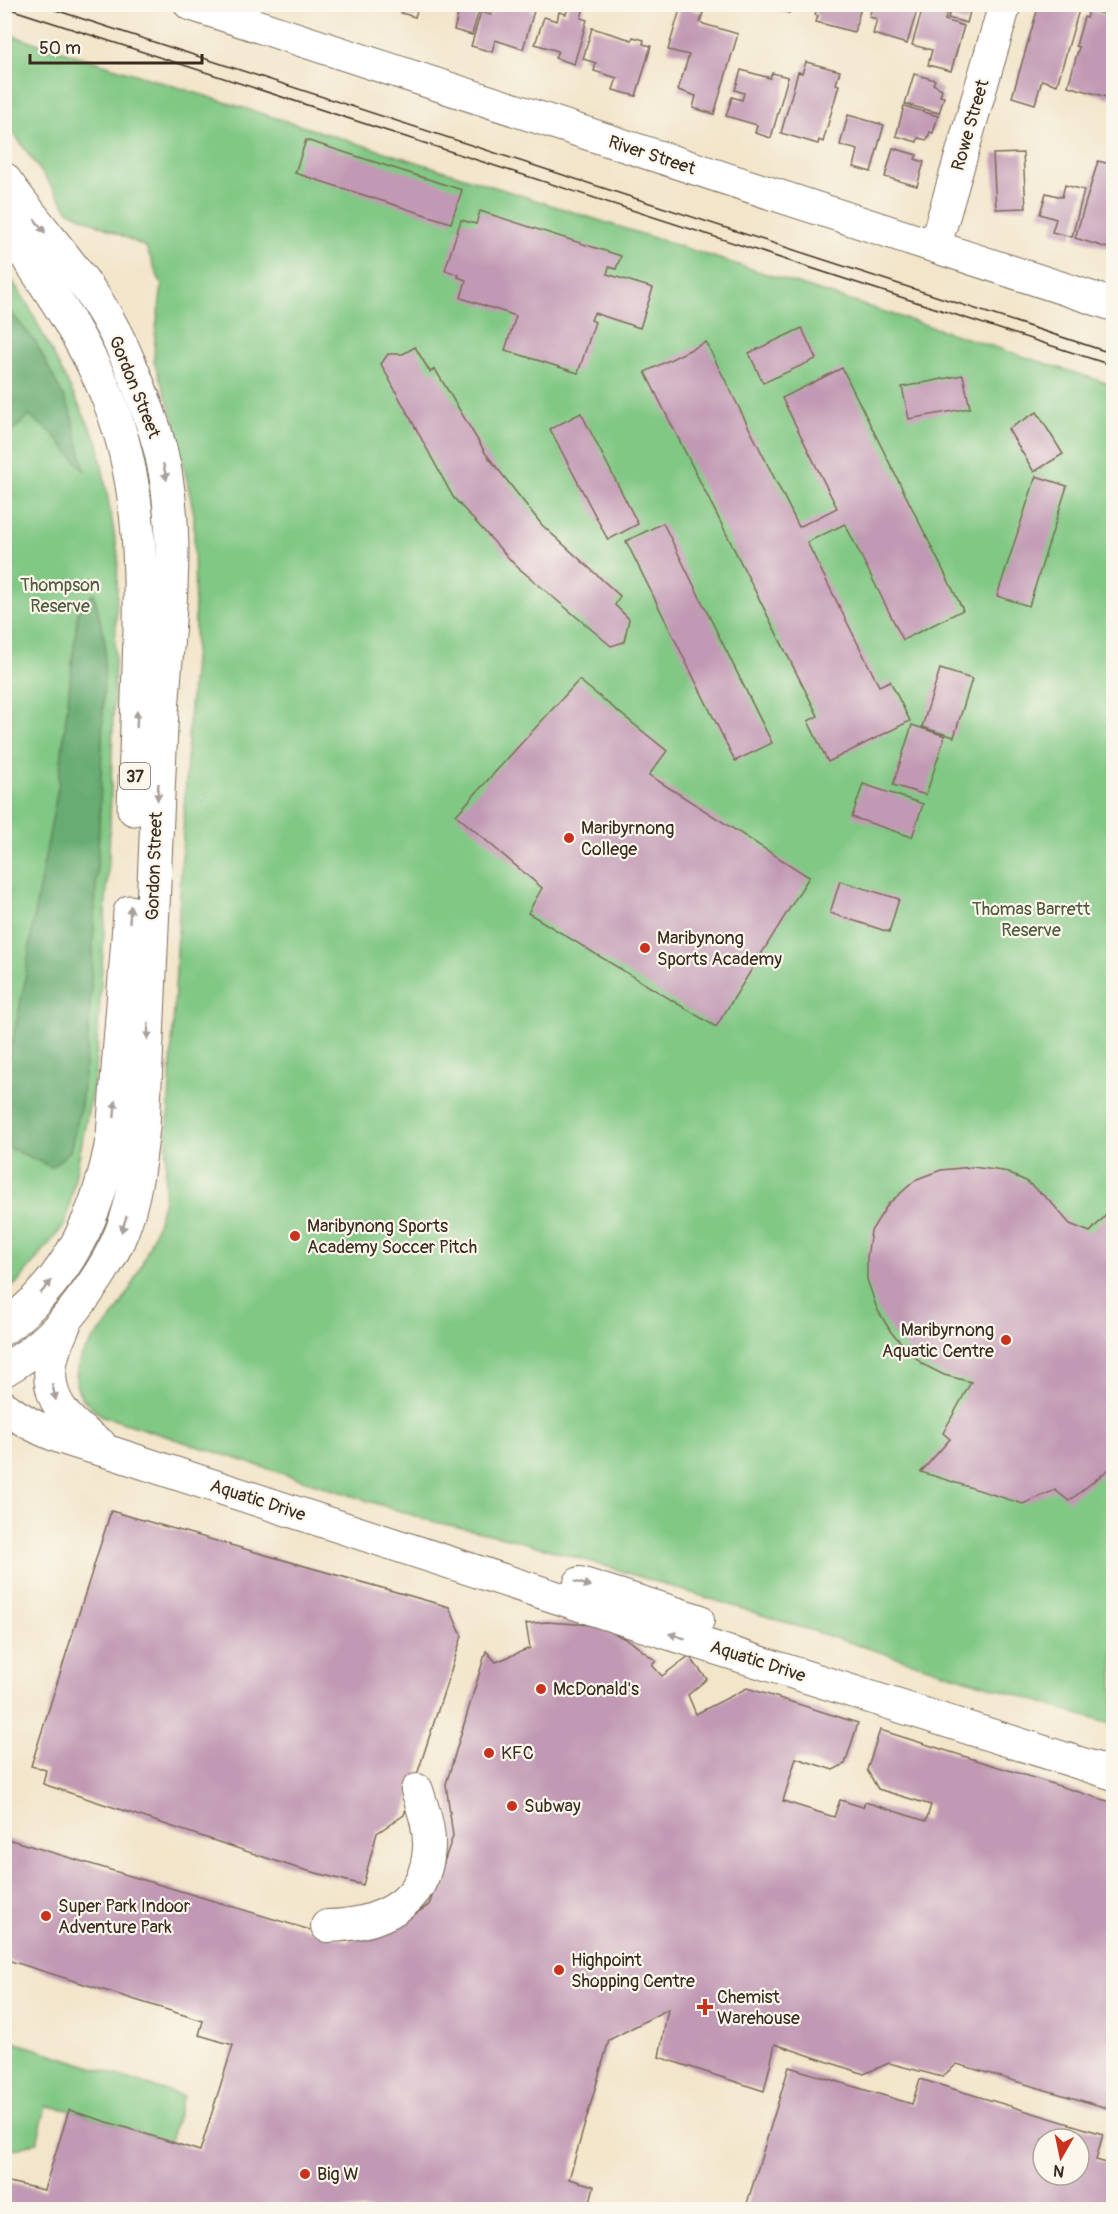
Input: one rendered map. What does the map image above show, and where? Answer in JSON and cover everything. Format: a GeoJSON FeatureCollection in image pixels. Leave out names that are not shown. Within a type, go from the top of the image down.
{"type":"FeatureCollection","features":[{"type":"Feature","properties":{"kind":"main road","name":"Gordon Street"},"geometry":{"type":"LineString","coordinates":[[4,179],[99,304],[125,353],[155,433],[166,474],[172,518],[173,562],[162,714],[144,1117],[139,1166],[122,1233],[91,1287],[68,1316],[36,1348],[4,1370]]}},
{"type":"Feature","properties":{"kind":"main road","name":"Gordon Street"},"geometry":{"type":"LineString","coordinates":[[4,223],[86,351],[110,403],[126,449],[137,514],[141,576],[127,962],[113,1135],[107,1168],[86,1228],[71,1256],[36,1299],[4,1328]]}},
{"type":"Feature","properties":{"kind":"main road"},"geometry":{"type":"LineString","coordinates":[[86,351],[91,315],[99,304]]}},
{"type":"Feature","properties":{"kind":"street","name":"River Street"},"geometry":{"type":"LineString","coordinates":[[190,4],[1113,304]]}},
{"type":"Feature","properties":{"kind":"street","name":"Rowe Street"},"geometry":{"type":"LineString","coordinates":[[935,246],[1005,4]]}},
{"type":"Feature","properties":{"kind":"street","name":"Aquatic Drive"},"geometry":{"type":"LineString","coordinates":[[68,1316],[54,1352],[51,1368],[52,1385],[57,1402],[65,1416],[77,1429],[113,1453]]}},
{"type":"Feature","properties":{"kind":"street","name":"Aquatic Drive"},"geometry":{"type":"LineString","coordinates":[[4,1407],[35,1428],[52,1436],[113,1453],[403,1546],[707,1658],[1113,1774]]}},
{"type":"Feature","properties":{"kind":"street","name":"Aquatic Drive"},"geometry":{"type":"LineString","coordinates":[[403,1546],[457,1550],[512,1562],[656,1606],[1113,1754]]}},
{"type":"Feature","properties":{"kind":"street"},"geometry":{"type":"LineString","coordinates":[[327,1926],[348,1926],[382,1917],[397,1908],[418,1885],[429,1849],[425,1815],[417,1790]]}},
{"type":"Feature","properties":{"kind":"green space","name":"Maribynong Sports Academy"},"geometry":{"type":"Polygon","coordinates":[[[4,33],[420,163],[1113,385],[1113,1725],[599,1564],[516,1540],[431,1521],[103,1416],[80,1394],[76,1383],[78,1365],[86,1348],[117,1311],[132,1285],[150,1243],[164,1200],[189,720],[195,648],[194,514],[174,419],[154,362],[162,286],[146,247],[69,211],[5,121],[4,33]]]}},
{"type":"Feature","properties":{"kind":"green space","name":"Thompson Reserve"},"geometry":{"type":"Polygon","coordinates":[[[4,268],[28,305],[98,443],[118,555],[109,855],[95,1076],[66,1223],[18,1282],[5,1293],[4,268]]]}},
{"type":"Feature","properties":{"kind":"green space"},"geometry":{"type":"Polygon","coordinates":[[[5,305],[36,343],[70,410],[85,471],[52,433],[29,416],[5,437],[5,305]]]}},
{"type":"Feature","properties":{"kind":"green space"},"geometry":{"type":"Polygon","coordinates":[[[94,593],[105,642],[100,809],[89,1024],[81,1106],[70,1151],[52,1167],[5,1146],[5,1071],[24,986],[36,905],[58,788],[78,612],[94,593]]]}},
{"type":"Feature","properties":{"kind":"green space"},"geometry":{"type":"Polygon","coordinates":[[[5,2039],[183,2096],[170,2142],[69,2110],[46,2106],[37,2143],[5,2152],[5,2039]]]}},
{"type":"Feature","properties":{"kind":"building"},"geometry":{"type":"Polygon","coordinates":[[[389,4],[419,4],[415,17],[401,13],[402,9],[389,4]]]}},
{"type":"Feature","properties":{"kind":"building"},"geometry":{"type":"Polygon","coordinates":[[[438,4],[481,4],[472,35],[454,30],[458,14],[437,8],[438,4]]]}},
{"type":"Feature","properties":{"kind":"building"},"geometry":{"type":"Polygon","coordinates":[[[494,4],[532,4],[530,10],[534,11],[523,49],[495,40],[492,52],[471,46],[481,12],[491,15],[494,4]]]}},
{"type":"Feature","properties":{"kind":"building"},"geometry":{"type":"Polygon","coordinates":[[[569,4],[585,4],[581,18],[587,20],[574,64],[555,58],[558,51],[535,44],[544,17],[557,21],[559,12],[566,14],[569,4]]]}},
{"type":"Feature","properties":{"kind":"building"},"geometry":{"type":"Polygon","coordinates":[[[818,4],[862,4],[854,32],[816,22],[818,4]]]}},
{"type":"Feature","properties":{"kind":"building"},"geometry":{"type":"Polygon","coordinates":[[[873,4],[919,4],[907,44],[873,34],[877,19],[869,17],[873,4]]]}},
{"type":"Feature","properties":{"kind":"building"},"geometry":{"type":"Polygon","coordinates":[[[942,4],[972,4],[967,23],[948,18],[950,12],[941,9],[942,4]]]}},
{"type":"Feature","properties":{"kind":"building"},"geometry":{"type":"Polygon","coordinates":[[[1039,4],[1072,4],[1079,10],[1057,85],[1042,80],[1035,104],[1012,97],[1039,4]]]}},
{"type":"Feature","properties":{"kind":"building"},"geometry":{"type":"Polygon","coordinates":[[[768,5],[791,5],[789,13],[768,7],[768,5]]]}},
{"type":"Feature","properties":{"kind":"building"},"geometry":{"type":"Polygon","coordinates":[[[681,6],[703,13],[700,23],[738,34],[714,114],[693,108],[696,96],[678,90],[689,55],[668,50],[681,6]]]}},
{"type":"Feature","properties":{"kind":"building"},"geometry":{"type":"Polygon","coordinates":[[[923,7],[947,14],[945,20],[964,26],[951,71],[928,65],[932,50],[912,45],[923,7]]]}},
{"type":"Feature","properties":{"kind":"building"},"geometry":{"type":"Polygon","coordinates":[[[1089,10],[1114,17],[1114,85],[1110,98],[1068,86],[1079,47],[1076,46],[1084,17],[1087,18],[1089,10]]]}},
{"type":"Feature","properties":{"kind":"building"},"geometry":{"type":"Polygon","coordinates":[[[592,28],[632,40],[633,37],[644,40],[643,44],[651,46],[636,96],[613,90],[617,78],[594,71],[596,63],[583,59],[592,28]]]}},
{"type":"Feature","properties":{"kind":"building"},"geometry":{"type":"Polygon","coordinates":[[[806,62],[840,71],[836,84],[839,85],[823,142],[819,140],[818,144],[781,133],[798,72],[802,73],[806,62]]]}},
{"type":"Feature","properties":{"kind":"building"},"geometry":{"type":"Polygon","coordinates":[[[741,70],[770,78],[772,73],[788,77],[771,138],[755,133],[757,125],[726,116],[732,97],[742,100],[744,93],[735,90],[741,70]]]}},
{"type":"Feature","properties":{"kind":"building"},"geometry":{"type":"Polygon","coordinates":[[[914,74],[935,80],[933,84],[942,89],[940,96],[944,97],[939,113],[905,104],[914,74]]]}},
{"type":"Feature","properties":{"kind":"building"},"geometry":{"type":"Polygon","coordinates":[[[904,106],[938,116],[933,133],[930,132],[927,140],[918,138],[917,142],[896,136],[904,106]]]}},
{"type":"Feature","properties":{"kind":"building"},"geometry":{"type":"Polygon","coordinates":[[[848,115],[884,125],[871,172],[854,167],[858,150],[840,145],[848,115]]]}},
{"type":"Feature","properties":{"kind":"building"},"geometry":{"type":"Polygon","coordinates":[[[306,140],[462,190],[451,223],[295,173],[306,140]]]}},
{"type":"Feature","properties":{"kind":"building"},"geometry":{"type":"Polygon","coordinates":[[[893,148],[917,155],[915,159],[924,162],[917,186],[885,177],[893,148]]]}},
{"type":"Feature","properties":{"kind":"building"},"geometry":{"type":"Polygon","coordinates":[[[1023,153],[1026,208],[996,209],[993,154],[1023,153]]]}},
{"type":"Feature","properties":{"kind":"building"},"geometry":{"type":"Polygon","coordinates":[[[1098,161],[1114,165],[1114,250],[1075,238],[1098,161]]]}},
{"type":"Feature","properties":{"kind":"building"},"geometry":{"type":"Polygon","coordinates":[[[1065,185],[1084,190],[1072,237],[1052,232],[1056,219],[1040,214],[1046,193],[1062,197],[1065,185]]]}},
{"type":"Feature","properties":{"kind":"building"},"geometry":{"type":"Polygon","coordinates":[[[480,211],[621,256],[616,269],[609,267],[607,274],[653,288],[640,328],[594,313],[591,320],[595,322],[578,373],[505,350],[516,316],[461,298],[466,280],[445,270],[461,220],[476,224],[480,211]]]}},
{"type":"Feature","properties":{"kind":"building"},"geometry":{"type":"Polygon","coordinates":[[[802,328],[816,359],[763,383],[749,353],[802,328]]]}},
{"type":"Feature","properties":{"kind":"building"},"geometry":{"type":"Polygon","coordinates":[[[706,342],[799,527],[837,508],[782,398],[842,368],[963,610],[903,640],[845,524],[807,542],[879,686],[890,681],[910,721],[828,762],[808,721],[818,716],[645,372],[706,342]]]}},
{"type":"Feature","properties":{"kind":"building"},"geometry":{"type":"Polygon","coordinates":[[[415,347],[430,372],[435,369],[486,454],[542,525],[620,596],[615,605],[629,619],[624,642],[611,646],[515,565],[453,497],[381,364],[388,354],[403,354],[415,347]]]}},
{"type":"Feature","properties":{"kind":"building"},"geometry":{"type":"Polygon","coordinates":[[[963,375],[970,408],[909,419],[902,387],[963,375]]]}},
{"type":"Feature","properties":{"kind":"building"},"geometry":{"type":"Polygon","coordinates":[[[1037,412],[1063,454],[1034,472],[1008,429],[1037,412]]]}},
{"type":"Feature","properties":{"kind":"building"},"geometry":{"type":"Polygon","coordinates":[[[581,413],[638,524],[608,540],[550,429],[581,413]]]}},
{"type":"Feature","properties":{"kind":"building"},"geometry":{"type":"Polygon","coordinates":[[[1036,476],[1067,486],[1029,606],[997,596],[1036,476]]]}},
{"type":"Feature","properties":{"kind":"building"},"geometry":{"type":"Polygon","coordinates":[[[663,523],[772,743],[735,761],[626,541],[663,523]]]}},
{"type":"Feature","properties":{"kind":"building"},"geometry":{"type":"Polygon","coordinates":[[[940,669],[972,679],[954,737],[922,727],[940,669]]]}},
{"type":"Feature","properties":{"kind":"building"},"geometry":{"type":"Polygon","coordinates":[[[579,680],[667,751],[649,775],[809,877],[716,1027],[528,913],[542,888],[456,815],[579,680]]]}},
{"type":"Feature","properties":{"kind":"building"},"geometry":{"type":"Polygon","coordinates":[[[912,725],[945,736],[926,795],[893,785],[912,725]]]}},
{"type":"Feature","properties":{"kind":"building"},"geometry":{"type":"Polygon","coordinates":[[[863,784],[923,804],[912,837],[852,817],[863,784]]]}},
{"type":"Feature","properties":{"kind":"building"},"geometry":{"type":"Polygon","coordinates":[[[840,881],[899,899],[889,932],[830,913],[840,881]]]}},
{"type":"Feature","properties":{"kind":"building","name":"Maribyrnong Aquatic Centre"},"geometry":{"type":"Polygon","coordinates":[[[972,1167],[1003,1171],[1026,1181],[1050,1201],[1070,1224],[1090,1232],[1108,1213],[1114,1221],[1114,1465],[1069,1501],[1055,1490],[1023,1504],[921,1472],[950,1439],[943,1433],[971,1382],[944,1375],[922,1364],[891,1332],[877,1309],[867,1279],[867,1257],[871,1231],[888,1204],[917,1179],[941,1170],[972,1167]]]}},
{"type":"Feature","properties":{"kind":"building"},"geometry":{"type":"Polygon","coordinates":[[[111,1511],[449,1607],[462,1636],[404,1815],[377,1833],[363,1885],[297,1868],[43,1784],[46,1770],[31,1766],[111,1511]]]}},
{"type":"Feature","properties":{"kind":"building","name":"Highpoint Shopping Centre"},"geometry":{"type":"Polygon","coordinates":[[[546,1622],[592,1625],[614,1633],[631,1642],[656,1661],[652,1665],[662,1676],[689,1656],[707,1679],[688,1695],[696,1714],[747,1688],[858,1723],[845,1764],[833,1770],[796,1758],[783,1801],[834,1817],[840,1800],[863,1807],[865,1802],[926,1821],[931,1805],[878,1789],[867,1770],[880,1730],[1114,1803],[1114,2110],[957,2064],[942,2077],[889,2063],[864,2074],[775,2044],[764,2091],[659,2057],[668,2009],[609,2040],[569,2179],[594,2186],[588,2210],[4,2210],[4,2181],[44,2190],[69,2110],[200,2151],[233,2045],[199,2035],[203,2021],[4,1959],[4,1838],[347,1941],[393,1928],[429,1905],[453,1836],[446,1784],[486,1651],[496,1662],[530,1648],[526,1624],[546,1622]]]}},
{"type":"Feature","properties":{"kind":"building"},"geometry":{"type":"Polygon","coordinates":[[[789,2067],[912,2104],[920,2079],[1080,2127],[1031,2127],[1031,2187],[1091,2187],[1091,2130],[1103,2134],[1096,2160],[1114,2165],[1114,2192],[1108,2210],[745,2210],[789,2067]]]}},
{"type":"Feature","properties":{"kind":"tram line"},"geometry":{"type":"LineString","coordinates":[[37,4],[1114,354]]}},
{"type":"Feature","properties":{"kind":"tram line"},"geometry":{"type":"LineString","coordinates":[[4,7],[1114,366]]}},
{"type":"Feature","properties":{"kind":"place","name":"Maribyrnong College"},"geometry":{"type":"Point","coordinates":[569,838]}},
{"type":"Feature","properties":{"kind":"place","name":"Maribynong Sports Academy"},"geometry":{"type":"Point","coordinates":[645,948]}},
{"type":"Feature","properties":{"kind":"place","name":"Maribynong Sports Academy Soccer Pitch"},"geometry":{"type":"Point","coordinates":[295,1236]}},
{"type":"Feature","properties":{"kind":"place","name":"Maribyrnong Aquatic Centre"},"geometry":{"type":"Point","coordinates":[1006,1340]}},
{"type":"Feature","properties":{"kind":"place","name":"McDonald's"},"geometry":{"type":"Point","coordinates":[541,1689]}},
{"type":"Feature","properties":{"kind":"place","name":"KFC"},"geometry":{"type":"Point","coordinates":[489,1753]}},
{"type":"Feature","properties":{"kind":"place","name":"Subway"},"geometry":{"type":"Point","coordinates":[512,1806]}},
{"type":"Feature","properties":{"kind":"place","name":"Super Park Indoor Adventure Park"},"geometry":{"type":"Point","coordinates":[46,1916]}},
{"type":"Feature","properties":{"kind":"place","name":"Highpoint Shopping Centre"},"geometry":{"type":"Point","coordinates":[559,1970]}},
{"type":"Feature","properties":{"kind":"place","name":"Chemist Warehouse"},"geometry":{"type":"Point","coordinates":[705,2007]}},
{"type":"Feature","properties":{"kind":"place","name":"Big W"},"geometry":{"type":"Point","coordinates":[305,2174]}},
{"type":"Feature","properties":{"kind":"park label","name":"Thomas Barrett Reserve"},"geometry":{"type":"Point","coordinates":[1031,919]}}]}
